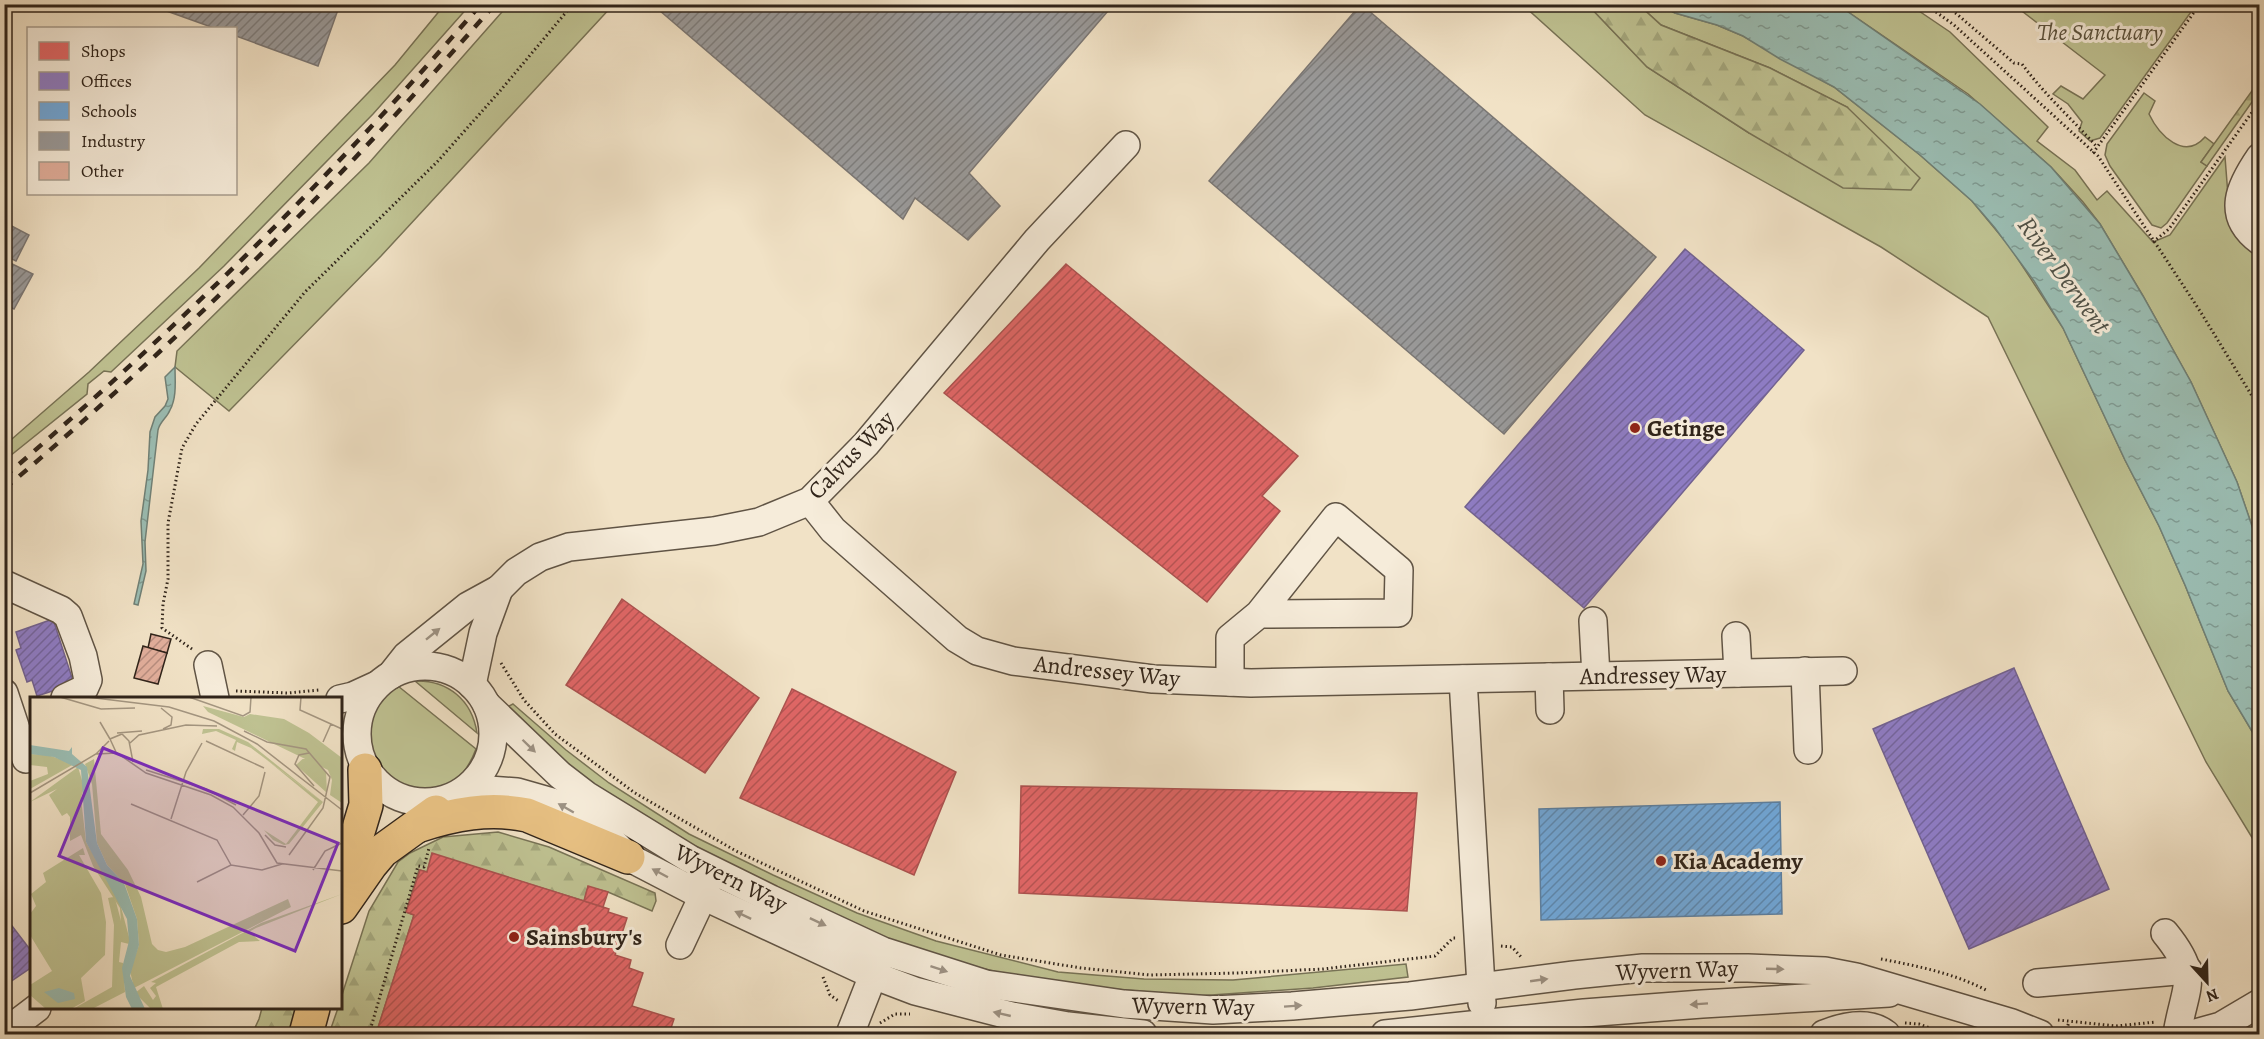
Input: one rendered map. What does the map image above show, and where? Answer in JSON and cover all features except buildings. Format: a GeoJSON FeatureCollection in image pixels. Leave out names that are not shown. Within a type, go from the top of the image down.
{"type":"FeatureCollection","features":[{"type":"Feature","properties":{"kind":"highway"},"geometry":{"type":"LineString","coordinates":[[342,901],[345,880],[366,805],[364,768]]}},
{"type":"Feature","properties":{"kind":"highway"},"geometry":{"type":"LineString","coordinates":[[421,833],[461,793]]}},
{"type":"Feature","properties":{"kind":"highway"},"geometry":{"type":"LineString","coordinates":[[342,907],[382,851],[460,814],[480,811],[513,812],[527,815],[628,857]]}},
{"type":"Feature","properties":{"kind":"highway"},"geometry":{"type":"LineString","coordinates":[[306,1035],[313,1009]]}},
{"type":"Feature","properties":{"kind":"street","name":"Calvus Way"},"geometry":{"type":"LineString","coordinates":[[384,680],[406,657],[458,614],[499,589],[516,572],[540,557],[569,548],[714,531],[759,522],[810,501],[866,444],[1037,240],[1126,145]]}},
{"type":"Feature","properties":{"kind":"street"},"geometry":{"type":"LineString","coordinates":[[2259,156],[2244,179],[2239,203],[2244,225],[2249,233],[2259,241]]}},
{"type":"Feature","properties":{"kind":"street","name":"Andressey Way"},"geometry":{"type":"LineString","coordinates":[[810,501],[833,531],[957,639],[977,651],[1013,661],[1153,679],[1230,682],[1843,671]]}},
{"type":"Feature","properties":{"kind":"street"},"geometry":{"type":"LineString","coordinates":[[1230,682],[1230,638],[1259,614],[1336,517],[1399,570],[1398,613],[1259,614]]}},
{"type":"Feature","properties":{"kind":"street"},"geometry":{"type":"LineString","coordinates":[[4,584],[62,610],[72,624],[88,680],[84,689],[69,697]]}},
{"type":"Feature","properties":{"kind":"street"},"geometry":{"type":"LineString","coordinates":[[480,695],[483,633],[499,589]]}},
{"type":"Feature","properties":{"kind":"street"},"geometry":{"type":"LineString","coordinates":[[1593,621],[1596,676]]}},
{"type":"Feature","properties":{"kind":"street"},"geometry":{"type":"LineString","coordinates":[[1736,636],[1738,673]]}},
{"type":"Feature","properties":{"kind":"street"},"geometry":{"type":"LineString","coordinates":[[208,665],[224,695]]}},
{"type":"Feature","properties":{"kind":"street"},"geometry":{"type":"LineString","coordinates":[[335,694],[353,696],[419,666],[433,666],[461,676],[480,695],[492,721],[493,746],[482,772],[461,793],[429,800],[413,800],[382,787],[342,747]]}},
{"type":"Feature","properties":{"kind":"street"},"geometry":{"type":"LineString","coordinates":[[1805,671],[1808,750]]}},
{"type":"Feature","properties":{"kind":"street"},"geometry":{"type":"LineString","coordinates":[[1548,677],[1550,710]]}},
{"type":"Feature","properties":{"kind":"street"},"geometry":{"type":"LineString","coordinates":[[1463,679],[1484,1030]]}},
{"type":"Feature","properties":{"kind":"street"},"geometry":{"type":"LineString","coordinates":[[364,768],[356,741],[356,728],[367,697],[384,680]]}},
{"type":"Feature","properties":{"kind":"street","name":"Wyvern Way"},"geometry":{"type":"LineString","coordinates":[[480,695],[560,775],[586,795],[690,859],[780,904],[883,951],[986,984],[1124,1004],[1213,1010],[1292,1006],[1481,988],[1643,968],[1748,968],[1825,971],[1856,977],[2012,1023],[2058,1012]]}},
{"type":"Feature","properties":{"kind":"street"},"geometry":{"type":"LineString","coordinates":[[16,706],[20,761]]}},
{"type":"Feature","properties":{"kind":"street","name":"Wyvern Way"},"geometry":{"type":"LineString","coordinates":[[461,793],[489,790],[517,792],[559,804],[601,830],[628,857],[703,896],[873,975],[943,999],[1002,1014],[1131,1034]]}},
{"type":"Feature","properties":{"kind":"street"},"geometry":{"type":"LineString","coordinates":[[680,945],[703,896],[706,884],[690,859]]}},
{"type":"Feature","properties":{"kind":"street"},"geometry":{"type":"LineString","coordinates":[[2165,933],[2179,951],[2188,970],[2189,981],[2183,1031],[2221,1026],[2259,1003]]}},
{"type":"Feature","properties":{"kind":"street"},"geometry":{"type":"LineString","coordinates":[[850,1035],[883,951]]}},
{"type":"Feature","properties":{"kind":"street"},"geometry":{"type":"LineString","coordinates":[[2037,983],[2058,1012],[2188,970]]}},
{"type":"Feature","properties":{"kind":"street","name":"Wyvern Way"},"geometry":{"type":"LineString","coordinates":[[1385,1035],[1484,1030],[1584,1013],[1902,992]]}},
{"type":"Feature","properties":{"kind":"street"},"geometry":{"type":"LineString","coordinates":[[1094,1000],[1120,1017],[1131,1034]]}},
{"type":"Feature","properties":{"kind":"street","name":"Wyvern Way"},"geometry":{"type":"LineString","coordinates":[[1955,1008],[1983,1035]]}},
{"type":"Feature","properties":{"kind":"street"},"geometry":{"type":"LineString","coordinates":[[4,1033],[36,1009]]}},
{"type":"Feature","properties":{"kind":"street"},"geometry":{"type":"LineString","coordinates":[[1824,1035],[1858,1025],[1873,1027],[1886,1035]]}},
{"type":"Feature","properties":{"kind":"path"},"geometry":{"type":"LineString","coordinates":[[208,665],[197,653],[162,628],[163,604],[168,579],[168,523],[182,448],[196,424],[305,292],[437,162],[573,4]]}},
{"type":"Feature","properties":{"kind":"path"},"geometry":{"type":"LineString","coordinates":[[1925,4],[1954,25],[2098,156],[2200,311],[2259,409]]}},
{"type":"Feature","properties":{"kind":"path"},"geometry":{"type":"LineString","coordinates":[[1945,4],[2014,63],[2022,64],[2036,83],[2071,117],[2097,147]]}},
{"type":"Feature","properties":{"kind":"path"},"geometry":{"type":"LineString","coordinates":[[2093,153],[2200,4]]}},
{"type":"Feature","properties":{"kind":"path"},"geometry":{"type":"LineString","coordinates":[[2153,242],[2169,229],[2259,101]]}},
{"type":"Feature","properties":{"kind":"path"},"geometry":{"type":"LineString","coordinates":[[500,661],[524,700],[555,734],[635,793],[736,851],[864,911],[1001,955],[1081,968],[1150,975],[1226,973],[1323,969],[1435,956],[1453,938],[1512,947],[1525,961]]}},
{"type":"Feature","properties":{"kind":"path"},"geometry":{"type":"LineString","coordinates":[[224,695],[335,694]]}},
{"type":"Feature","properties":{"kind":"path"},"geometry":{"type":"LineString","coordinates":[[369,1035],[418,866],[424,867],[430,850],[421,833]]}},
{"type":"Feature","properties":{"kind":"path"},"geometry":{"type":"LineString","coordinates":[[1873,957],[1939,972],[1972,983],[1990,992]]}},
{"type":"Feature","properties":{"kind":"path"},"geometry":{"type":"LineString","coordinates":[[2058,1012],[2116,1026],[2183,1031]]}},
{"type":"Feature","properties":{"kind":"path"},"geometry":{"type":"LineString","coordinates":[[2058,1012],[2065,1035]]}},
{"type":"Feature","properties":{"kind":"green space"},"geometry":{"type":"Polygon","coordinates":[[[509,4],[613,5],[381,256],[229,411],[175,367],[177,351],[369,163],[509,4]]]}},
{"type":"Feature","properties":{"kind":"green space","name":"The Sanctuary"},"geometry":{"type":"Polygon","coordinates":[[[2196,4],[2100,138],[2090,141],[2079,131],[2082,122],[2068,104],[2053,94],[2061,86],[2083,99],[2105,75],[2014,5],[2196,4]]]}},
{"type":"Feature","properties":{"kind":"green space"},"geometry":{"type":"Polygon","coordinates":[[[431,5],[470,5],[373,114],[224,266],[111,372],[104,371],[88,384],[87,394],[5,460],[5,445],[89,372],[199,268],[395,65],[441,9],[431,5]]]}},
{"type":"Feature","properties":{"kind":"green space"},"geometry":{"type":"Polygon","coordinates":[[[1523,5],[1588,5],[1647,67],[1749,133],[1847,107],[1770,68],[1661,25],[1639,5],[1660,5],[1675,13],[1717,25],[1743,36],[1834,87],[1920,155],[1972,201],[2010,247],[2063,328],[2159,526],[2228,691],[2259,743],[2259,849],[2206,762],[1988,317],[1881,247],[1645,115],[1523,5]]]}},
{"type":"Feature","properties":{"kind":"green space"},"geometry":{"type":"Polygon","coordinates":[[[1588,5],[1639,5],[1661,25],[1770,68],[1847,107],[1920,178],[1911,190],[1843,188],[1749,133],[1647,67],[1588,5]]]}},
{"type":"Feature","properties":{"kind":"green space"},"geometry":{"type":"Polygon","coordinates":[[[1838,5],[1910,5],[1950,32],[2048,127],[2037,141],[2075,170],[2097,200],[2107,191],[2153,242],[2170,235],[2225,157],[2230,221],[2259,254],[2259,537],[2254,532],[2237,482],[2191,382],[2100,224],[2083,202],[2051,167],[1968,94],[1838,5]]]}},
{"type":"Feature","properties":{"kind":"green space"},"geometry":{"type":"Polygon","coordinates":[[[2259,81],[2259,92],[2207,166],[2201,162],[2259,81]]]}},
{"type":"Feature","properties":{"kind":"green space"},"geometry":{"type":"Polygon","coordinates":[[[2144,93],[2155,101],[2149,114],[2166,137],[2181,146],[2197,144],[2205,137],[2214,144],[2201,162],[2207,166],[2167,223],[2161,228],[2152,225],[2110,166],[2105,155],[2107,144],[2144,93]]]}},
{"type":"Feature","properties":{"kind":"green space"},"geometry":{"type":"Polygon","coordinates":[[[415,681],[438,684],[457,694],[470,711],[477,733],[415,681]]]}},
{"type":"Feature","properties":{"kind":"green space"},"geometry":{"type":"Polygon","coordinates":[[[398,686],[476,749],[458,778],[434,791],[410,790],[388,778],[372,759],[366,735],[373,710],[398,686]]]}},
{"type":"Feature","properties":{"kind":"green space"},"geometry":{"type":"Polygon","coordinates":[[[513,704],[566,750],[609,783],[689,834],[857,913],[936,941],[1058,972],[1144,979],[1233,980],[1406,964],[1408,977],[1313,988],[1197,996],[1066,985],[950,961],[885,938],[735,873],[593,788],[503,709],[513,704]]]}},
{"type":"Feature","properties":{"kind":"green space"},"geometry":{"type":"Polygon","coordinates":[[[498,832],[549,847],[655,893],[656,901],[652,911],[608,892],[588,887],[584,901],[432,854],[427,872],[419,870],[406,912],[414,915],[376,1034],[329,1034],[338,1009],[342,1009],[342,995],[369,911],[398,862],[410,853],[443,837],[498,832]]]}},
{"type":"Feature","properties":{"kind":"green space"},"geometry":{"type":"Polygon","coordinates":[[[262,1009],[298,1009],[290,1034],[252,1034],[262,1009]]]}},
{"type":"Feature","properties":{"kind":"water","name":"River Derwent"},"geometry":{"type":"Polygon","coordinates":[[[1660,5],[1838,5],[1980,104],[2051,167],[2100,224],[2191,382],[2237,482],[2254,532],[2259,537],[2259,743],[2228,691],[2159,526],[2063,328],[2034,281],[1995,228],[1972,201],[1920,155],[1834,87],[1780,59],[1743,36],[1717,25],[1675,13],[1660,5]]]}},
{"type":"Feature","properties":{"kind":"water"},"geometry":{"type":"Polygon","coordinates":[[[175,367],[174,400],[158,430],[145,542],[146,571],[138,605],[134,604],[143,564],[141,521],[148,470],[150,432],[155,417],[168,399],[165,377],[175,367]]]}},
{"type":"Feature","properties":{"kind":"railway"},"geometry":{"type":"LineString","coordinates":[[4,477],[68,422],[252,250],[369,129],[481,4]]}},
{"type":"Feature","properties":{"kind":"railway"},"geometry":{"type":"LineString","coordinates":[[4,489],[134,375],[259,256],[320,195],[438,69],[495,4]]}},
{"type":"Feature","properties":{"kind":"place","name":"Getinge"},"geometry":{"type":"Point","coordinates":[1635,428]}},
{"type":"Feature","properties":{"kind":"place","name":"Kia Academy"},"geometry":{"type":"Point","coordinates":[1661,861]}},
{"type":"Feature","properties":{"kind":"place","name":"Sainsbury's"},"geometry":{"type":"Point","coordinates":[514,937]}}]}
